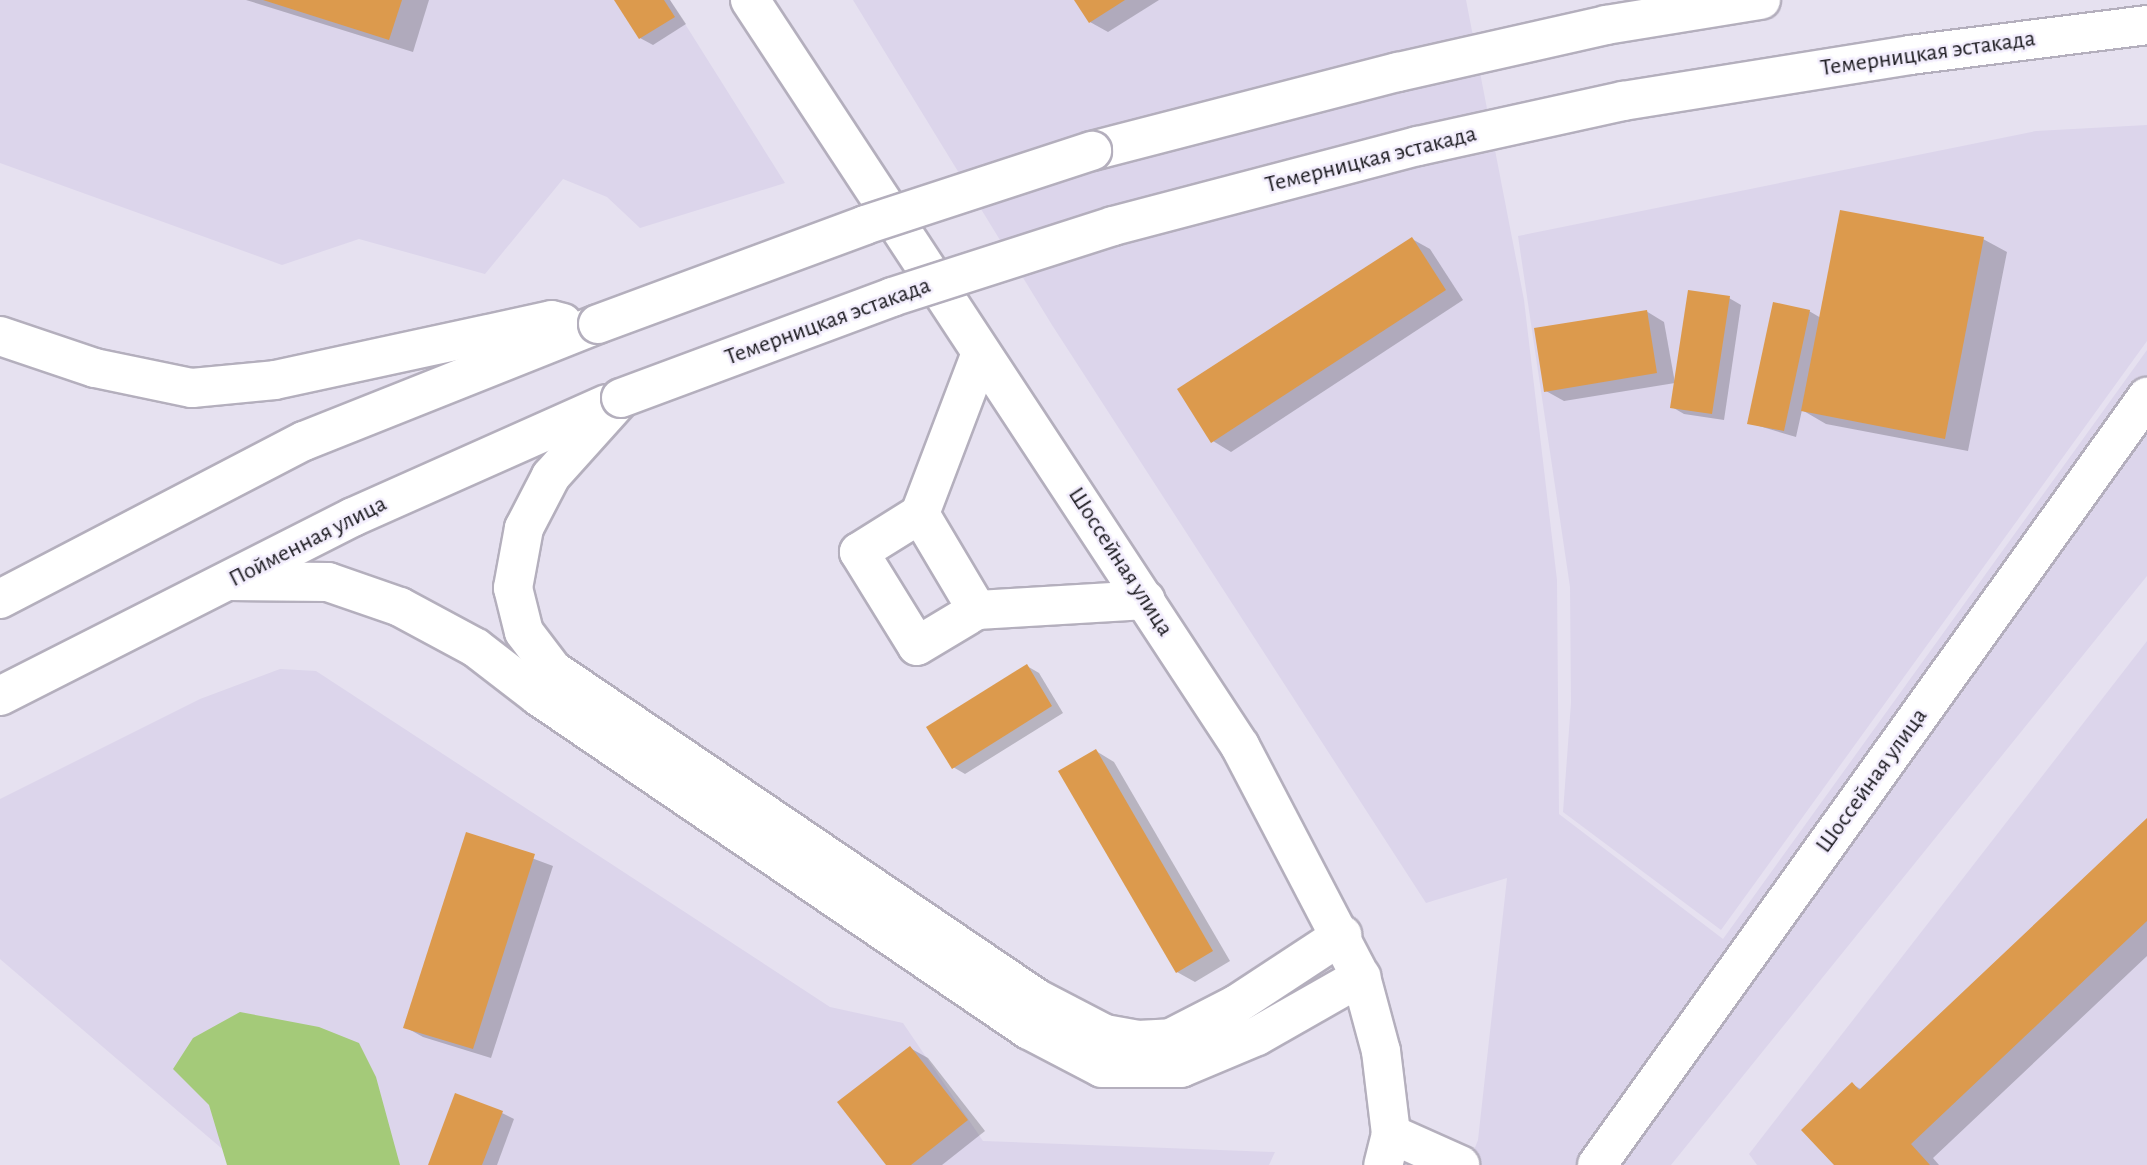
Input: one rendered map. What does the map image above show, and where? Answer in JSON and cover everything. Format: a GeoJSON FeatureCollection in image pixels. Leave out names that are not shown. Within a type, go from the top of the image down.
{"type":"FeatureCollection","features":[{"type":"Feature","properties":{"kind":"main road","name":"Шоссейная улица"},"geometry":{"type":"LineString","coordinates":[[750,0],[1240,746],[1342,935],[1361,977],[1381,1051],[1387,1149]]}},
{"type":"Feature","properties":{"kind":"main road"},"geometry":{"type":"LineString","coordinates":[[0,599],[304,441],[590,326],[864,225],[1092,151],[1424,66],[1606,25],[1761,0]]}},
{"type":"Feature","properties":{"kind":"main road","name":"Темерницкая эстакада"},"geometry":{"type":"LineString","coordinates":[[621,398],[892,297],[1113,226],[1418,146],[1650,97],[1910,55],[2147,25]]}},
{"type":"Feature","properties":{"kind":"main road"},"geometry":{"type":"LineString","coordinates":[[0,336],[95,368],[192,388],[275,380],[552,320],[590,326]]}},
{"type":"Feature","properties":{"kind":"main road"},"geometry":{"type":"LineString","coordinates":[[982,353],[920,514],[859,552],[917,646],[977,610],[1146,600]]}},
{"type":"Feature","properties":{"kind":"main road","name":"Шоссейная улица"},"geometry":{"type":"LineString","coordinates":[[1597,1165],[2147,397]]}},
{"type":"Feature","properties":{"kind":"main road"},"geometry":{"type":"LineString","coordinates":[[621,398],[551,476],[523,528],[513,588],[524,632],[553,670],[1036,998],[1105,1034],[1138,1040],[1171,1038],[1237,1004],[1342,935]]}},
{"type":"Feature","properties":{"kind":"main road","name":"Пойменная улица"},"geometry":{"type":"LineString","coordinates":[[0,696],[230,582],[353,517],[621,398]]}},
{"type":"Feature","properties":{"kind":"main road"},"geometry":{"type":"LineString","coordinates":[[920,514],[977,610]]}},
{"type":"Feature","properties":{"kind":"main road"},"geometry":{"type":"LineString","coordinates":[[230,582],[328,582],[400,607],[476,648],[550,704],[1029,1030],[1102,1068],[1181,1068],[1256,1036],[1361,977]]}},
{"type":"Feature","properties":{"kind":"main road"},"geometry":{"type":"LineString","coordinates":[[1387,1149],[1460,1165]]}},
{"type":"Feature","properties":{"kind":"shaded area"},"geometry":{"type":"Polygon","coordinates":[[[0,0],[670,0],[785,183],[640,228],[607,197],[563,179],[485,274],[359,239],[282,265],[0,163],[0,0]]]}},
{"type":"Feature","properties":{"kind":"shaded area"},"geometry":{"type":"Polygon","coordinates":[[[853,0],[1466,0],[1524,300],[1557,580],[1559,814],[1723,939],[2147,350],[2147,576],[1671,1165],[1468,1165],[1478,1140],[1507,878],[1426,903],[1052,325],[853,0]]]}},
{"type":"Feature","properties":{"kind":"shaded area"},"geometry":{"type":"Polygon","coordinates":[[[2147,125],[2147,341],[1721,930],[1563,812],[1571,703],[1570,587],[1518,236],[2036,131],[2147,125]]]}},
{"type":"Feature","properties":{"kind":"shaded area"},"geometry":{"type":"Polygon","coordinates":[[[2147,641],[2147,1165],[1757,1165],[1749,1154],[2147,641]]]}},
{"type":"Feature","properties":{"kind":"shaded area"},"geometry":{"type":"Polygon","coordinates":[[[280,669],[316,671],[830,1007],[903,1023],[983,1141],[1275,1152],[1269,1165],[241,1165],[0,959],[0,799],[200,699],[280,669]]]}},
{"type":"Feature","properties":{"kind":"green space"},"geometry":{"type":"Polygon","coordinates":[[[240,1012],[319,1027],[359,1043],[376,1077],[400,1165],[227,1165],[209,1105],[173,1069],[193,1038],[240,1012]]]}},
{"type":"Feature","properties":{"kind":"building"},"geometry":{"type":"Polygon","coordinates":[[[263,0],[402,0],[389,40],[263,0]]]}},
{"type":"Feature","properties":{"kind":"building"},"geometry":{"type":"Polygon","coordinates":[[[614,0],[664,0],[675,17],[639,39],[614,0]]]}},
{"type":"Feature","properties":{"kind":"building"},"geometry":{"type":"Polygon","coordinates":[[[1074,0],[1125,0],[1089,23],[1074,0]]]}},
{"type":"Feature","properties":{"kind":"building"},"geometry":{"type":"Polygon","coordinates":[[[1840,210],[1984,237],[1945,439],[1801,411],[1840,210]]]}},
{"type":"Feature","properties":{"kind":"building"},"geometry":{"type":"Polygon","coordinates":[[[1412,237],[1446,290],[1211,443],[1177,389],[1412,237]]]}},
{"type":"Feature","properties":{"kind":"building"},"geometry":{"type":"Polygon","coordinates":[[[1688,290],[1730,296],[1712,414],[1670,408],[1688,290]]]}},
{"type":"Feature","properties":{"kind":"building"},"geometry":{"type":"Polygon","coordinates":[[[1773,302],[1810,310],[1784,431],[1747,424],[1773,302]]]}},
{"type":"Feature","properties":{"kind":"building"},"geometry":{"type":"Polygon","coordinates":[[[1647,310],[1657,373],[1544,392],[1534,328],[1647,310]]]}},
{"type":"Feature","properties":{"kind":"building"},"geometry":{"type":"Polygon","coordinates":[[[1027,664],[1052,706],[952,769],[926,727],[1027,664]]]}},
{"type":"Feature","properties":{"kind":"building"},"geometry":{"type":"Polygon","coordinates":[[[1096,749],[1213,951],[1176,973],[1058,771],[1096,749]]]}},
{"type":"Feature","properties":{"kind":"building"},"geometry":{"type":"Polygon","coordinates":[[[2147,818],[2147,921],[1911,1144],[1930,1165],[1834,1165],[1801,1130],[1852,1082],[1859,1090],[2147,818]]]}},
{"type":"Feature","properties":{"kind":"building"},"geometry":{"type":"Polygon","coordinates":[[[466,832],[535,854],[473,1049],[403,1028],[466,832]]]}},
{"type":"Feature","properties":{"kind":"building"},"geometry":{"type":"Polygon","coordinates":[[[910,1046],[968,1120],[911,1165],[886,1165],[837,1102],[910,1046]]]}},
{"type":"Feature","properties":{"kind":"building"},"geometry":{"type":"Polygon","coordinates":[[[455,1093],[503,1111],[482,1165],[428,1165],[455,1093]]]}}]}
